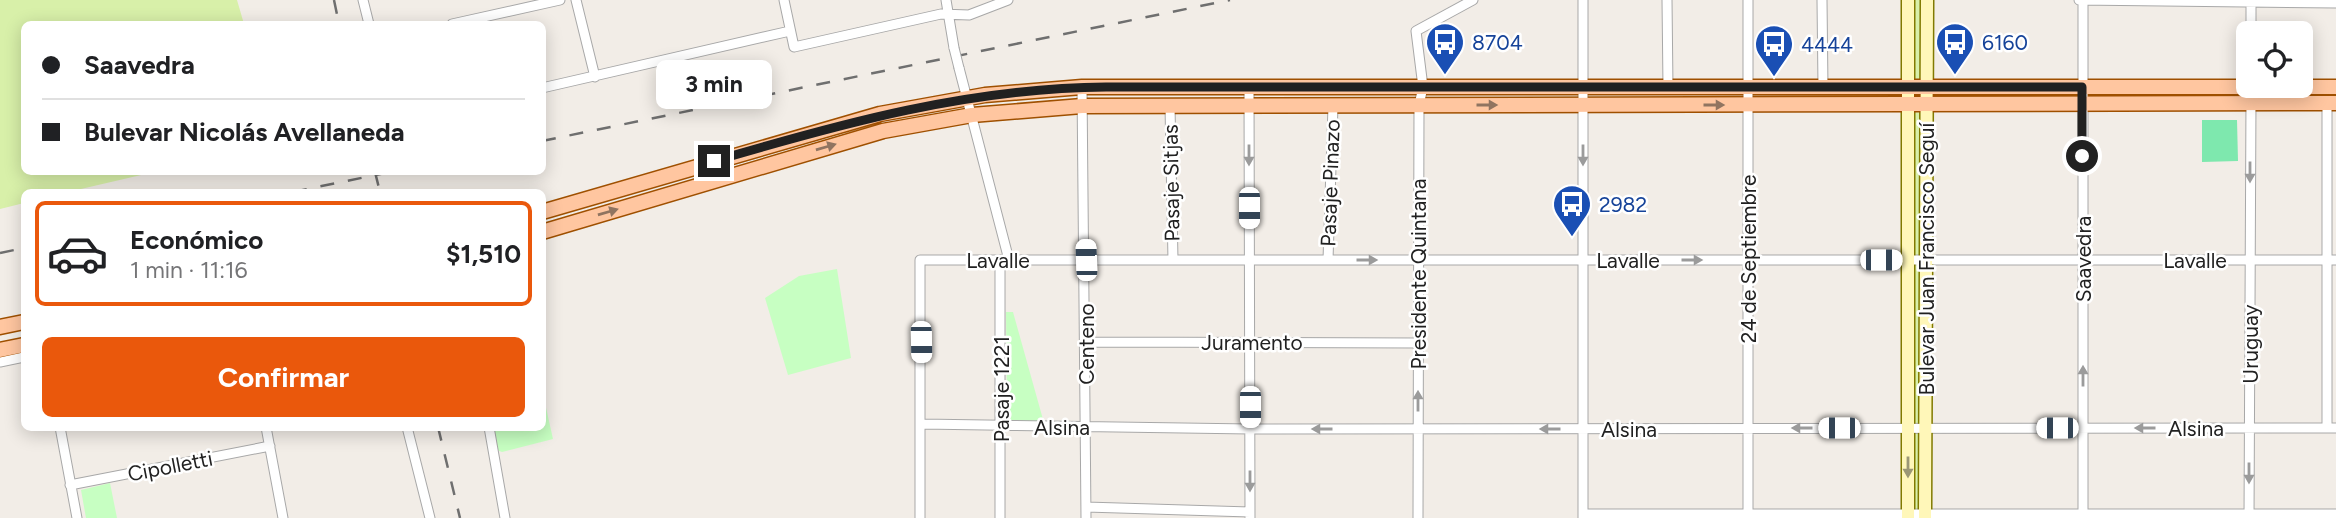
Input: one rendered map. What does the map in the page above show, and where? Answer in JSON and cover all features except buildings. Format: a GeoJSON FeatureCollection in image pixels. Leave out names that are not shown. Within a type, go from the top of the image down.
{"type":"FeatureCollection","features":[{"type":"Feature","properties":{"kind":"main road","name":"Bulevar Juan Francisco Seguí"},"geometry":{"type":"LineString","coordinates":[[1908,0],[1908,516]]}},
{"type":"Feature","properties":{"kind":"main road","name":"Bulevar Juan Francisco Seguí"},"geometry":{"type":"LineString","coordinates":[[1925,516],[1927,0]]}},
{"type":"Feature","properties":{"kind":"main road"},"geometry":{"type":"LineString","coordinates":[[546,211],[852,121],[967,97],[1082,87],[2236,86]]}},
{"type":"Feature","properties":{"kind":"main road"},"geometry":{"type":"LineString","coordinates":[[2313,86],[2336,86]]}},
{"type":"Feature","properties":{"kind":"main road"},"geometry":{"type":"LineString","coordinates":[[546,231],[854,139],[972,116],[1082,106],[2332,103]]}},
{"type":"Feature","properties":{"kind":"main road"},"geometry":{"type":"LineString","coordinates":[[0,327],[21,323]]}},
{"type":"Feature","properties":{"kind":"main road"},"geometry":{"type":"LineString","coordinates":[[0,350],[21,346]]}},
{"type":"Feature","properties":{"kind":"street"},"geometry":{"type":"LineString","coordinates":[[363,0],[368,21]]}},
{"type":"Feature","properties":{"kind":"street"},"geometry":{"type":"LineString","coordinates":[[466,21],[560,0]]}},
{"type":"Feature","properties":{"kind":"street"},"geometry":{"type":"LineString","coordinates":[[576,0],[595,78]]}},
{"type":"Feature","properties":{"kind":"street"},"geometry":{"type":"LineString","coordinates":[[784,0],[794,47],[948,13],[969,15],[1008,0]]}},
{"type":"Feature","properties":{"kind":"street","name":"Pasaje 1221"},"geometry":{"type":"LineString","coordinates":[[946,0],[954,48],[1005,260],[1000,518]]}},
{"type":"Feature","properties":{"kind":"street","name":"Presidente Quintana"},"geometry":{"type":"LineString","coordinates":[[1418,518],[1419,105],[1423,87],[1416,31],[1473,0]]}},
{"type":"Feature","properties":{"kind":"street"},"geometry":{"type":"LineString","coordinates":[[1583,0],[1583,516],[2336,514]]}},
{"type":"Feature","properties":{"kind":"street"},"geometry":{"type":"LineString","coordinates":[[1667,0],[1668,87]]}},
{"type":"Feature","properties":{"kind":"street","name":"24 de Septiembre"},"geometry":{"type":"LineString","coordinates":[[1748,0],[1748,516]]}},
{"type":"Feature","properties":{"kind":"street"},"geometry":{"type":"LineString","coordinates":[[1822,0],[1823,87]]}},
{"type":"Feature","properties":{"kind":"street"},"geometry":{"type":"LineString","coordinates":[[2081,0],[2336,4]]}},
{"type":"Feature","properties":{"kind":"street","name":"Saavedra"},"geometry":{"type":"LineString","coordinates":[[2081,0],[2083,516]]}},
{"type":"Feature","properties":{"kind":"street"},"geometry":{"type":"LineString","coordinates":[[2251,2],[2251,21]]}},
{"type":"Feature","properties":{"kind":"street"},"geometry":{"type":"LineString","coordinates":[[546,87],[790,31]]}},
{"type":"Feature","properties":{"kind":"street","name":"Centeno"},"geometry":{"type":"LineString","coordinates":[[1082,87],[1086,260],[1086,518]]}},
{"type":"Feature","properties":{"kind":"street"},"geometry":{"type":"LineString","coordinates":[[1086,507],[1250,515],[1249,87]]}},
{"type":"Feature","properties":{"kind":"street","name":"Uruguay"},"geometry":{"type":"LineString","coordinates":[[2249,516],[2251,98]]}},
{"type":"Feature","properties":{"kind":"street"},"geometry":{"type":"LineString","coordinates":[[2331,428],[2332,103]]}},
{"type":"Feature","properties":{"kind":"street","name":"Pasaje Sitjas"},"geometry":{"type":"LineString","coordinates":[[1170,106],[1173,260]]}},
{"type":"Feature","properties":{"kind":"street","name":"Pasaje Pinazo"},"geometry":{"type":"LineString","coordinates":[[1328,260],[1333,106]]}},
{"type":"Feature","properties":{"kind":"street","name":"Lavalle"},"geometry":{"type":"LineString","coordinates":[[922,424],[920,260],[2332,260]]}},
{"type":"Feature","properties":{"kind":"street","name":"Juramento"},"geometry":{"type":"LineString","coordinates":[[1086,342],[1418,343]]}},
{"type":"Feature","properties":{"kind":"street"},"geometry":{"type":"LineString","coordinates":[[0,362],[21,358]]}},
{"type":"Feature","properties":{"kind":"street"},"geometry":{"type":"LineString","coordinates":[[920,518],[922,424]]}},
{"type":"Feature","properties":{"kind":"street","name":"Alsina"},"geometry":{"type":"LineString","coordinates":[[922,424],[1250,429],[2331,428]]}},
{"type":"Feature","properties":{"kind":"street"},"geometry":{"type":"LineString","coordinates":[[61,431],[76,518]]}},
{"type":"Feature","properties":{"kind":"street"},"geometry":{"type":"LineString","coordinates":[[267,431],[283,518]]}},
{"type":"Feature","properties":{"kind":"street"},"geometry":{"type":"LineString","coordinates":[[408,431],[430,518]]}},
{"type":"Feature","properties":{"kind":"street"},"geometry":{"type":"LineString","coordinates":[[490,431],[505,518]]}},
{"type":"Feature","properties":{"kind":"street","name":"Cipolletti"},"geometry":{"type":"LineString","coordinates":[[70,485],[270,446]]}},
{"type":"Feature","properties":{"kind":"green space"},"geometry":{"type":"Polygon","coordinates":[[[0,0],[237,0],[243,21],[21,21],[21,175],[141,175],[81,189],[21,189],[21,204],[0,209],[0,0]]]}},
{"type":"Feature","properties":{"kind":"green space"},"geometry":{"type":"Polygon","coordinates":[[[1908,0],[1927,0],[1925,518],[1908,518],[1908,0]]]}},
{"type":"Feature","properties":{"kind":"green space"},"geometry":{"type":"Polygon","coordinates":[[[2202,120],[2237,120],[2238,161],[2202,162],[2202,120]]]}},
{"type":"Feature","properties":{"kind":"green space"},"geometry":{"type":"Polygon","coordinates":[[[837,269],[851,358],[788,375],[765,298],[799,276],[837,269]]]}},
{"type":"Feature","properties":{"kind":"green space"},"geometry":{"type":"Polygon","coordinates":[[[1006,312],[1013,312],[1044,423],[1013,423],[1007,417],[1006,312]]]}},
{"type":"Feature","properties":{"kind":"green space"},"geometry":{"type":"Polygon","coordinates":[[[546,408],[553,439],[502,452],[497,450],[494,431],[546,431],[546,408]]]}},
{"type":"Feature","properties":{"kind":"green space"},"geometry":{"type":"Polygon","coordinates":[[[110,483],[117,518],[86,518],[81,490],[110,483]]]}},
{"type":"Feature","properties":{"kind":"railway"},"geometry":{"type":"LineString","coordinates":[[334,0],[338,21]]}},
{"type":"Feature","properties":{"kind":"railway"},"geometry":{"type":"LineString","coordinates":[[546,140],[1230,0]]}},
{"type":"Feature","properties":{"kind":"railway"},"geometry":{"type":"LineString","coordinates":[[308,189],[375,175]]}},
{"type":"Feature","properties":{"kind":"railway"},"geometry":{"type":"LineString","coordinates":[[376,175],[379,189]]}},
{"type":"Feature","properties":{"kind":"railway"},"geometry":{"type":"LineString","coordinates":[[0,253],[21,249]]}},
{"type":"Feature","properties":{"kind":"railway"},"geometry":{"type":"LineString","coordinates":[[439,431],[460,518]]}},
{"type":"Feature","properties":{"kind":"place","name":"8704"},"geometry":{"type":"Point","coordinates":[1445,76]}},
{"type":"Feature","properties":{"kind":"place","name":"6160"},"geometry":{"type":"Point","coordinates":[1955,76]}},
{"type":"Feature","properties":{"kind":"place","name":"4444"},"geometry":{"type":"Point","coordinates":[1774,78]}},
{"type":"Feature","properties":{"kind":"place","name":"2982"},"geometry":{"type":"Point","coordinates":[1572,238]}},
{"type":"Feature","properties":{"kind":"route"},"geometry":{"type":"LineString","coordinates":[[714,161],[909,107],[985,95],[1082,87],[2082,87],[2082,156]]}}]}
